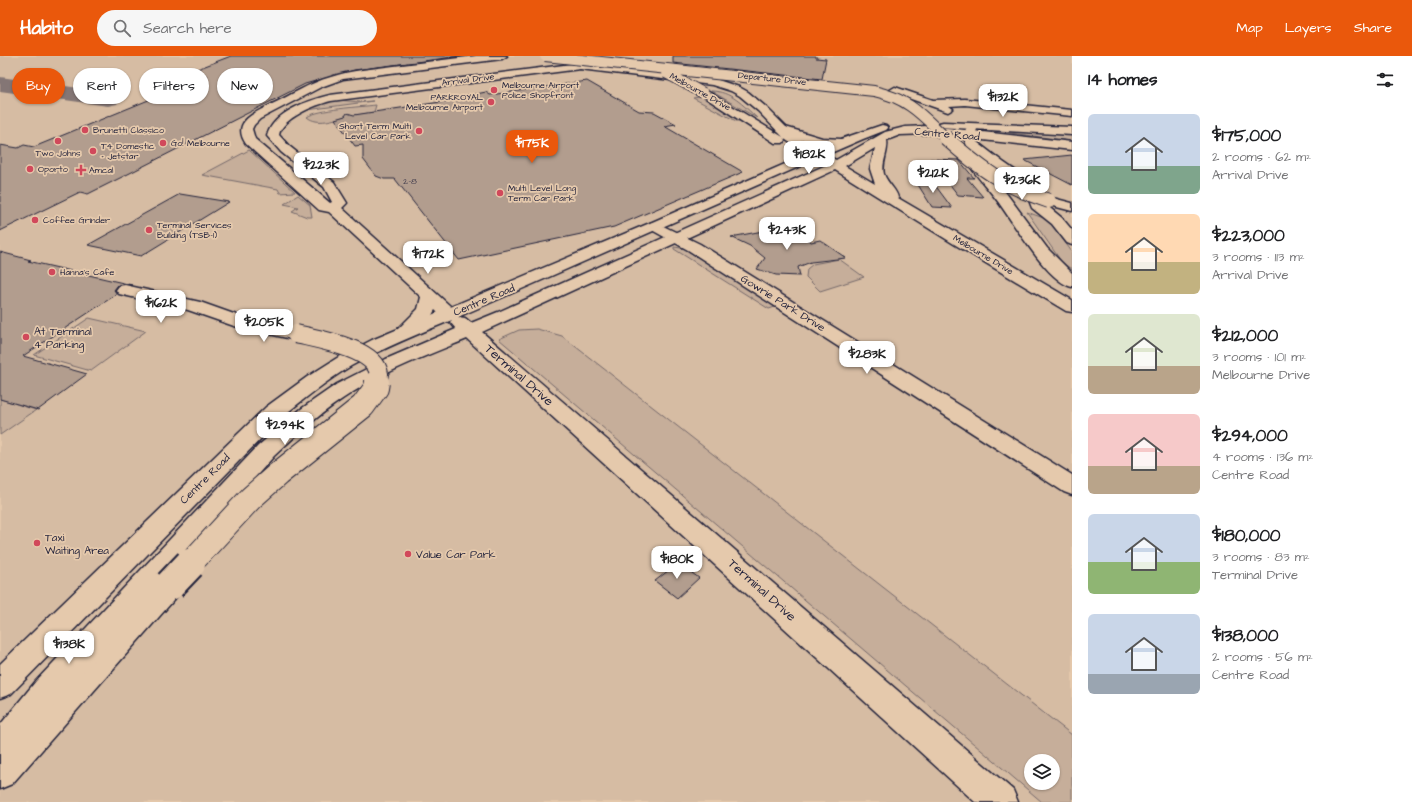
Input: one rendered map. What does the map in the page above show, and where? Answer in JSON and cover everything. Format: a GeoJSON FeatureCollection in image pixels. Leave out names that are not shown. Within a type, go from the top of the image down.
{"type":"FeatureCollection","features":[{"type":"Feature","properties":{"kind":"main road"},"geometry":{"type":"LineString","coordinates":[[468,330],[333,208],[324,207],[248,138],[246,134],[247,126],[259,115],[323,83],[342,77],[502,56]]}},
{"type":"Feature","properties":{"kind":"main road","name":"Departure Drive"},"geometry":{"type":"LineString","coordinates":[[546,56],[841,86],[887,95],[912,106],[974,163]]}},
{"type":"Feature","properties":{"kind":"main road","name":"Melbourne Drive"},"geometry":{"type":"LineString","coordinates":[[628,64],[667,73],[704,93],[829,168],[896,202],[965,245],[1072,307]]}},
{"type":"Feature","properties":{"kind":"main road","name":"Arrival Drive"},"geometry":{"type":"LineString","coordinates":[[333,208],[340,203],[329,185],[285,149],[273,136],[273,131],[276,126],[288,117],[317,102],[330,98],[580,66],[698,79],[735,89]]}},
{"type":"Feature","properties":{"kind":"main road","name":"Melbourne Drive"},"geometry":{"type":"LineString","coordinates":[[735,89],[741,92],[762,110],[812,157]]}},
{"type":"Feature","properties":{"kind":"main road"},"geometry":{"type":"LineString","coordinates":[[895,90],[934,103],[960,116],[966,121],[974,132],[1072,150]]}},
{"type":"Feature","properties":{"kind":"main road"},"geometry":{"type":"LineString","coordinates":[[934,103],[965,102],[1072,113]]}},
{"type":"Feature","properties":{"kind":"main road","name":"Centre Road"},"geometry":{"type":"LineString","coordinates":[[47,691],[285,432],[317,406],[356,382],[390,364],[829,168],[859,154],[884,134],[914,124],[943,125],[974,132],[1072,146]]}},
{"type":"Feature","properties":{"kind":"main road"},"geometry":{"type":"LineString","coordinates":[[782,130],[821,142],[845,143]]}},
{"type":"Feature","properties":{"kind":"main road","name":"Centre Road"},"geometry":{"type":"LineString","coordinates":[[0,684],[274,412],[302,389],[338,365],[355,356],[859,136],[912,130],[974,132],[1072,143]]}},
{"type":"Feature","properties":{"kind":"main road"},"geometry":{"type":"LineString","coordinates":[[974,132],[1072,131]]}},
{"type":"Feature","properties":{"kind":"main road"},"geometry":{"type":"LineString","coordinates":[[974,132],[971,142],[998,165],[1031,188],[1037,205],[1058,221],[1072,240]]}},
{"type":"Feature","properties":{"kind":"main road","name":"Melbourne Drive"},"geometry":{"type":"LineString","coordinates":[[884,134],[882,149],[876,165],[877,176],[896,202]]}},
{"type":"Feature","properties":{"kind":"main road"},"geometry":{"type":"LineString","coordinates":[[974,163],[1005,185],[1024,193],[1072,207]]}},
{"type":"Feature","properties":{"kind":"main road"},"geometry":{"type":"LineString","coordinates":[[974,163],[1016,216],[1030,239],[1045,257],[1072,282]]}},
{"type":"Feature","properties":{"kind":"main road","name":"Gowrie Park Drive"},"geometry":{"type":"LineString","coordinates":[[655,226],[701,251],[1072,486]]}},
{"type":"Feature","properties":{"kind":"main road"},"geometry":{"type":"LineString","coordinates":[[0,772],[251,498],[278,474],[363,406],[372,397],[377,388],[380,373],[378,367],[373,361],[358,351],[337,344],[240,322],[216,321],[119,294]]}},
{"type":"Feature","properties":{"kind":"main road"},"geometry":{"type":"LineString","coordinates":[[401,335],[426,311],[430,296]]}},
{"type":"Feature","properties":{"kind":"main road","name":"Terminal Drive"},"geometry":{"type":"LineString","coordinates":[[468,330],[1001,802]]}},
{"type":"Feature","properties":{"kind":"main road"},"geometry":{"type":"LineString","coordinates":[[0,733],[47,691]]}},
{"type":"Feature","properties":{"kind":"main road"},"geometry":{"type":"LineString","coordinates":[[0,751],[47,691]]}},
{"type":"Feature","properties":{"kind":"shaded area"},"geometry":{"type":"Polygon","coordinates":[[[0,56],[1072,56],[1072,802],[0,802],[0,56]]]}},
{"type":"Feature","properties":{"kind":"shaded area"},"geometry":{"type":"Polygon","coordinates":[[[711,91],[725,93],[731,96],[757,118],[711,91]]]}},
{"type":"Feature","properties":{"kind":"shaded area"},"geometry":{"type":"Polygon","coordinates":[[[705,96],[730,111],[739,121],[736,121],[693,98],[705,96]]]}},
{"type":"Feature","properties":{"kind":"shaded area"},"geometry":{"type":"Polygon","coordinates":[[[339,100],[359,102],[373,101],[307,110],[321,102],[339,100]]]}},
{"type":"Feature","properties":{"kind":"shaded area"},"geometry":{"type":"Polygon","coordinates":[[[376,105],[374,112],[351,116],[347,114],[347,116],[326,121],[311,120],[307,117],[312,114],[329,110],[376,105]]]}},
{"type":"Feature","properties":{"kind":"shaded area"},"geometry":{"type":"Polygon","coordinates":[[[1006,131],[1072,133],[1072,141],[1010,133],[1006,131]]]}},
{"type":"Feature","properties":{"kind":"shaded area"},"geometry":{"type":"Polygon","coordinates":[[[249,150],[295,192],[280,193],[278,189],[202,175],[249,150]]]}},
{"type":"Feature","properties":{"kind":"shaded area"},"geometry":{"type":"Polygon","coordinates":[[[298,195],[310,205],[312,217],[307,217],[292,211],[298,207],[284,204],[298,195]]]}},
{"type":"Feature","properties":{"kind":"shaded area"},"geometry":{"type":"Polygon","coordinates":[[[1027,212],[1049,220],[1072,252],[1072,270],[1061,261],[1027,212]]]}},
{"type":"Feature","properties":{"kind":"shaded area"},"geometry":{"type":"Polygon","coordinates":[[[674,247],[688,249],[778,306],[769,309],[674,249],[674,247]]]}},
{"type":"Feature","properties":{"kind":"shaded area"},"geometry":{"type":"Polygon","coordinates":[[[839,259],[864,277],[820,291],[806,277],[807,269],[813,264],[839,259]]]}},
{"type":"Feature","properties":{"kind":"shaded area"},"geometry":{"type":"Polygon","coordinates":[[[89,318],[146,331],[91,371],[34,355],[89,318]]]}},
{"type":"Feature","properties":{"kind":"shaded area"},"geometry":{"type":"Polygon","coordinates":[[[537,329],[562,336],[1072,735],[1072,802],[1042,802],[1028,790],[1060,790],[1060,754],[1024,754],[1024,787],[499,339],[519,330],[537,329]]]}},
{"type":"Feature","properties":{"kind":"shaded area"},"geometry":{"type":"Polygon","coordinates":[[[0,399],[36,410],[0,435],[0,399]]]}},
{"type":"Feature","properties":{"kind":"building","name":"T4 Domestic - Jetstar"},"geometry":{"type":"Polygon","coordinates":[[[231,56],[462,56],[354,70],[305,84],[273,100],[273,68],[217,68],[217,104],[266,104],[88,194],[80,192],[0,231],[0,145],[18,148],[24,145],[34,147],[139,104],[209,104],[209,68],[200,68],[231,56]]]}},
{"type":"Feature","properties":{"kind":"building"},"geometry":{"type":"Polygon","coordinates":[[[673,56],[816,56],[816,58],[826,59],[822,79],[673,63],[673,56]]]}},
{"type":"Feature","properties":{"kind":"building"},"geometry":{"type":"Polygon","coordinates":[[[587,81],[639,111],[654,112],[676,124],[664,126],[743,172],[614,227],[459,260],[395,179],[384,179],[376,176],[363,159],[363,145],[355,146],[335,119],[345,116],[347,113],[354,115],[460,99],[467,95],[486,92],[490,95],[587,81]]]}},
{"type":"Feature","properties":{"kind":"building"},"geometry":{"type":"Polygon","coordinates":[[[1072,155],[1072,185],[1024,160],[1072,155]]]}},
{"type":"Feature","properties":{"kind":"building"},"geometry":{"type":"Polygon","coordinates":[[[930,159],[959,160],[974,178],[967,178],[983,197],[958,195],[930,159]]]}},
{"type":"Feature","properties":{"kind":"building"},"geometry":{"type":"Polygon","coordinates":[[[915,180],[932,181],[952,208],[932,207],[915,180]]]}},
{"type":"Feature","properties":{"kind":"building","name":"Terminal Services Building (TSB-1)"},"geometry":{"type":"Polygon","coordinates":[[[180,194],[229,202],[141,256],[88,245],[180,194]]]}},
{"type":"Feature","properties":{"kind":"building"},"geometry":{"type":"Polygon","coordinates":[[[784,229],[802,232],[811,242],[820,240],[846,258],[811,262],[798,267],[800,276],[776,275],[757,269],[765,258],[750,246],[731,237],[763,231],[770,235],[784,229]]]}},
{"type":"Feature","properties":{"kind":"building","name":"At Terminal 4 Parking"},"geometry":{"type":"Polygon","coordinates":[[[0,252],[31,260],[28,261],[132,285],[118,285],[114,290],[117,294],[23,356],[87,374],[38,410],[0,399],[0,252]]]}},
{"type":"Feature","properties":{"kind":"building"},"geometry":{"type":"Polygon","coordinates":[[[678,563],[699,578],[677,598],[655,581],[678,563]]]}},
{"type":"Feature","properties":{"kind":"taxiway"},"geometry":{"type":"LineString","coordinates":[[0,84],[73,94]]}},
{"type":"Feature","properties":{"kind":"place","name":"Melbourne Airport Police Shopfront"},"geometry":{"type":"Point","coordinates":[494,90]}},
{"type":"Feature","properties":{"kind":"place","name":"PARKROYAL Melbourne Airport"},"geometry":{"type":"Point","coordinates":[491,102]}},
{"type":"Feature","properties":{"kind":"place","name":"Brunetti Classico"},"geometry":{"type":"Point","coordinates":[85,130]}},
{"type":"Feature","properties":{"kind":"place","name":"Short Term Multi Level Car Park"},"geometry":{"type":"Point","coordinates":[419,131]}},
{"type":"Feature","properties":{"kind":"place","name":"Two Johns"},"geometry":{"type":"Point","coordinates":[58,141]}},
{"type":"Feature","properties":{"kind":"place","name":"Go! Melbourne"},"geometry":{"type":"Point","coordinates":[163,143]}},
{"type":"Feature","properties":{"kind":"place","name":"T4 Domestic - Jetstar"},"geometry":{"type":"Point","coordinates":[93,151]}},
{"type":"Feature","properties":{"kind":"place","name":"Oporto"},"geometry":{"type":"Point","coordinates":[30,169]}},
{"type":"Feature","properties":{"kind":"place","name":"Amcal"},"geometry":{"type":"Point","coordinates":[81,170]}},
{"type":"Feature","properties":{"kind":"place","name":"Multi Level Long Term Car Park"},"geometry":{"type":"Point","coordinates":[500,193]}},
{"type":"Feature","properties":{"kind":"place","name":"Coffee Grinder"},"geometry":{"type":"Point","coordinates":[35,220]}},
{"type":"Feature","properties":{"kind":"place","name":"Terminal Services Building (TSB-1)"},"geometry":{"type":"Point","coordinates":[149,230]}},
{"type":"Feature","properties":{"kind":"place","name":"Hanna's Cafe"},"geometry":{"type":"Point","coordinates":[52,272]}},
{"type":"Feature","properties":{"kind":"place","name":"At Terminal 4 Parking"},"geometry":{"type":"Point","coordinates":[26,337]}},
{"type":"Feature","properties":{"kind":"place","name":"Taxi Waiting Area"},"geometry":{"type":"Point","coordinates":[37,543]}},
{"type":"Feature","properties":{"kind":"place","name":"Value Car Park"},"geometry":{"type":"Point","coordinates":[408,554]}}]}
